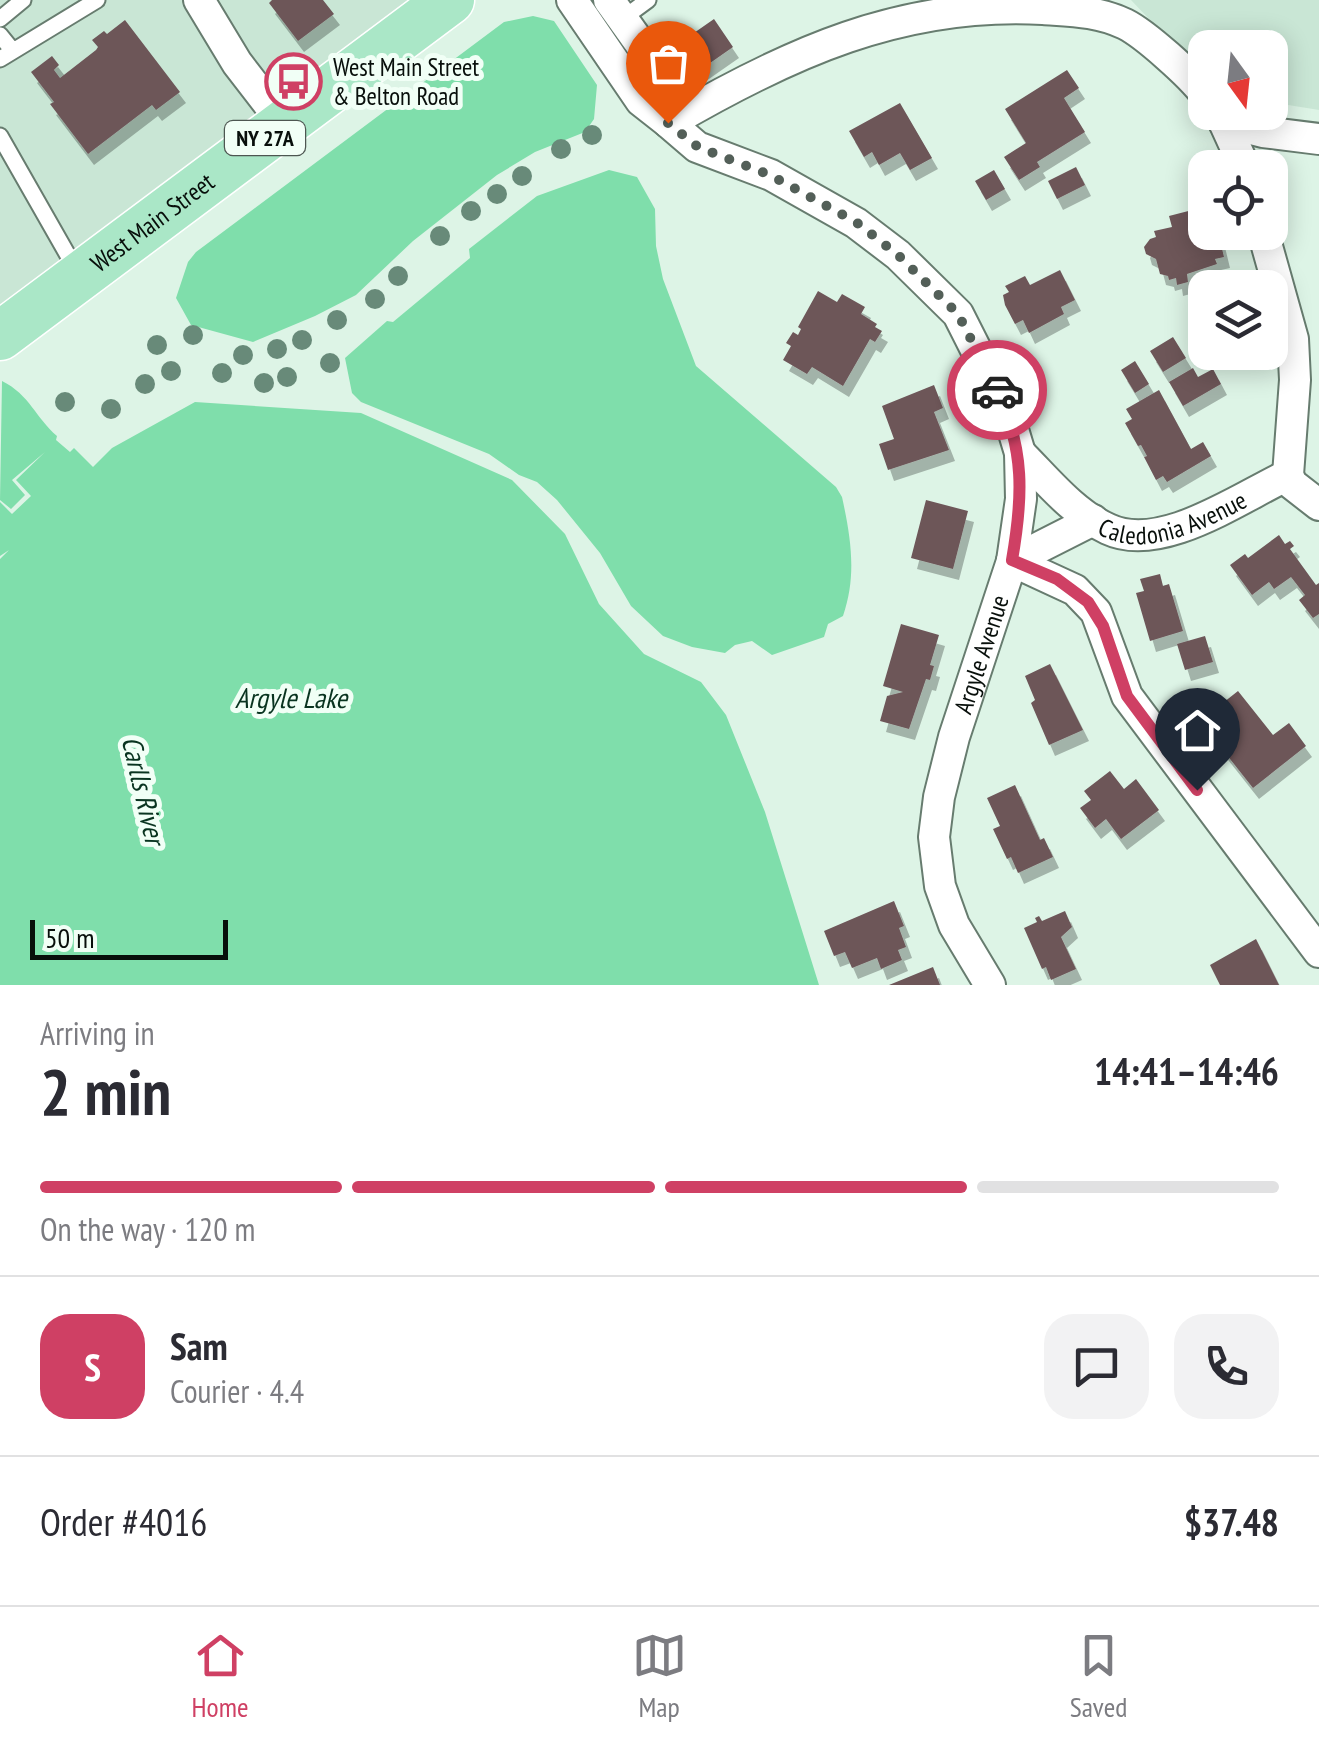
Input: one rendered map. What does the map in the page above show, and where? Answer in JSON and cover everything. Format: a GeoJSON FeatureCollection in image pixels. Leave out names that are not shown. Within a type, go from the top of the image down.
{"type":"FeatureCollection","features":[{"type":"Feature","properties":{"kind":"main road","name":"West Main Street"},"geometry":{"type":"LineString","coordinates":[[0,336],[450,0]]}},
{"type":"Feature","properties":{"kind":"street"},"geometry":{"type":"LineString","coordinates":[[200,0],[238,63],[284,124]]}},
{"type":"Feature","properties":{"kind":"street","name":"Argyle Avenue"},"geometry":{"type":"LineString","coordinates":[[572,0],[619,14],[641,101],[698,147],[770,175],[856,222],[926,280],[958,314],[1008,414],[1020,453],[1020,499],[1012,560],[954,737],[934,837],[940,886],[954,925],[990,985]]}},
{"type":"Feature","properties":{"kind":"street"},"geometry":{"type":"LineString","coordinates":[[668,123],[767,68],[831,42],[905,18],[1001,6],[1119,12],[1188,77]]}},
{"type":"Feature","properties":{"kind":"street"},"geometry":{"type":"LineString","coordinates":[[1257,130],[1319,139]]}},
{"type":"Feature","properties":{"kind":"street"},"geometry":{"type":"LineString","coordinates":[[1268,250],[1293,339],[1295,394],[1288,475],[1292,484],[1319,505]]}},
{"type":"Feature","properties":{"kind":"street","name":"Caledonia Avenue"},"geometry":{"type":"LineString","coordinates":[[1020,453],[1092,520],[1116,533],[1134,536],[1190,525],[1288,475]]}},
{"type":"Feature","properties":{"kind":"street"},"geometry":{"type":"LineString","coordinates":[[1012,560],[1092,520]]}},
{"type":"Feature","properties":{"kind":"street"},"geometry":{"type":"LineString","coordinates":[[1012,560],[1075,590],[1096,612],[1127,696],[1319,952]]}},
{"type":"Feature","properties":{"kind":"lane"},"geometry":{"type":"LineString","coordinates":[[0,19],[23,0]]}},
{"type":"Feature","properties":{"kind":"lane"},"geometry":{"type":"LineString","coordinates":[[0,34],[6,55],[97,0]]}},
{"type":"Feature","properties":{"kind":"lane"},"geometry":{"type":"LineString","coordinates":[[0,136],[80,277]]}},
{"type":"Feature","properties":{"kind":"shaded area"},"geometry":{"type":"Polygon","coordinates":[[[0,0],[408,0],[0,307],[0,0]]]}},
{"type":"Feature","properties":{"kind":"shaded area"},"geometry":{"type":"Polygon","coordinates":[[[1131,0],[1319,0],[1319,110],[1288,105],[1288,30],[1188,30],[1188,60],[1131,0]]]}},
{"type":"Feature","properties":{"kind":"water"},"geometry":{"type":"Polygon","coordinates":[[[533,16],[554,21],[597,85],[594,119],[585,132],[535,152],[497,175],[413,241],[356,295],[315,316],[253,342],[191,325],[176,298],[188,262],[196,252],[504,22],[533,16]]]}},
{"type":"Feature","properties":{"kind":"water"},"geometry":{"type":"Polygon","coordinates":[[[609,170],[637,177],[655,209],[656,246],[663,279],[696,366],[836,487],[842,497],[850,542],[850,586],[843,616],[828,624],[824,637],[772,655],[752,641],[735,645],[725,653],[663,636],[631,606],[600,553],[557,500],[537,482],[519,475],[489,454],[361,402],[352,393],[345,358],[470,258],[469,249],[537,196],[609,170]]]}},
{"type":"Feature","properties":{"kind":"water","name":"Argyle Lake"},"geometry":{"type":"Polygon","coordinates":[[[2,381],[26,400],[57,436],[56,440],[70,452],[74,448],[93,467],[112,448],[195,402],[361,413],[512,480],[565,534],[599,604],[644,654],[701,682],[726,715],[765,812],[819,985],[0,985],[0,559],[9,550],[0,556],[0,502],[12,514],[31,496],[16,480],[45,452],[12,480],[25,495],[11,509],[0,500],[2,381]]]}},
{"type":"Feature","properties":{"kind":"building"},"geometry":{"type":"Polygon","coordinates":[[[323,0],[334,14],[298,41],[269,3],[323,0]]]}},
{"type":"Feature","properties":{"kind":"building"},"geometry":{"type":"Polygon","coordinates":[[[714,19],[733,47],[690,77],[671,49],[714,19]]]}},
{"type":"Feature","properties":{"kind":"building"},"geometry":{"type":"Polygon","coordinates":[[[125,20],[180,92],[156,110],[152,105],[88,154],[31,72],[52,56],[59,65],[54,70],[60,78],[96,50],[92,40],[125,20]]]}},
{"type":"Feature","properties":{"kind":"building"},"geometry":{"type":"Polygon","coordinates":[[[1067,70],[1079,88],[1064,98],[1085,132],[1037,162],[1040,167],[1019,180],[1004,157],[1026,143],[1005,109],[1067,70]]]}},
{"type":"Feature","properties":{"kind":"building"},"geometry":{"type":"Polygon","coordinates":[[[900,103],[932,158],[910,170],[900,153],[879,165],[872,152],[864,157],[849,131],[900,103]]]}},
{"type":"Feature","properties":{"kind":"building"},"geometry":{"type":"Polygon","coordinates":[[[1076,167],[1085,185],[1057,199],[1048,181],[1076,167]]]}},
{"type":"Feature","properties":{"kind":"building"},"geometry":{"type":"Polygon","coordinates":[[[994,170],[1005,189],[986,200],[975,181],[994,170]]]}},
{"type":"Feature","properties":{"kind":"building"},"geometry":{"type":"Polygon","coordinates":[[[1188,211],[1188,250],[1222,250],[1224,257],[1215,259],[1217,264],[1188,270],[1188,282],[1177,285],[1176,278],[1169,280],[1160,274],[1156,259],[1146,254],[1144,247],[1156,237],[1154,231],[1172,227],[1169,216],[1188,211]]]}},
{"type":"Feature","properties":{"kind":"building"},"geometry":{"type":"Polygon","coordinates":[[[1060,270],[1075,300],[1061,307],[1064,314],[1029,333],[1023,320],[1015,324],[1005,305],[1003,295],[1009,292],[1005,286],[1025,276],[1030,285],[1060,270]]]}},
{"type":"Feature","properties":{"kind":"building"},"geometry":{"type":"Polygon","coordinates":[[[818,291],[837,302],[842,294],[865,307],[861,314],[882,331],[875,342],[870,339],[843,386],[812,367],[807,374],[783,360],[791,346],[786,343],[793,332],[798,335],[798,327],[818,291]]]}},
{"type":"Feature","properties":{"kind":"building"},"geometry":{"type":"Polygon","coordinates":[[[1173,337],[1186,358],[1163,372],[1150,351],[1173,337]]]}},
{"type":"Feature","properties":{"kind":"building"},"geometry":{"type":"Polygon","coordinates":[[[1135,361],[1149,384],[1135,393],[1121,370],[1135,361]]]}},
{"type":"Feature","properties":{"kind":"building"},"geometry":{"type":"Polygon","coordinates":[[[1190,370],[1198,377],[1214,370],[1221,384],[1183,406],[1169,382],[1190,370]]]}},
{"type":"Feature","properties":{"kind":"building"},"geometry":{"type":"Polygon","coordinates":[[[934,385],[943,408],[934,412],[949,450],[888,470],[879,444],[894,439],[882,406],[934,385]]]}},
{"type":"Feature","properties":{"kind":"building"},"geometry":{"type":"Polygon","coordinates":[[[1159,390],[1191,449],[1203,442],[1211,456],[1167,482],[1163,476],[1156,480],[1144,457],[1147,456],[1125,423],[1132,419],[1126,409],[1159,390]]]}},
{"type":"Feature","properties":{"kind":"building"},"geometry":{"type":"Polygon","coordinates":[[[926,500],[968,511],[953,569],[911,558],[926,500]]]}},
{"type":"Feature","properties":{"kind":"building"},"geometry":{"type":"Polygon","coordinates":[[[1279,535],[1285,544],[1290,541],[1294,546],[1290,549],[1316,585],[1319,583],[1319,614],[1313,618],[1299,600],[1305,595],[1291,577],[1274,589],[1269,582],[1252,595],[1230,565],[1245,554],[1248,558],[1279,535]]]}},
{"type":"Feature","properties":{"kind":"building"},"geometry":{"type":"Polygon","coordinates":[[[1160,574],[1163,586],[1169,584],[1183,631],[1150,641],[1136,593],[1144,591],[1140,579],[1160,574]]]}},
{"type":"Feature","properties":{"kind":"building"},"geometry":{"type":"Polygon","coordinates":[[[901,624],[939,635],[930,680],[926,679],[909,729],[880,721],[887,696],[903,692],[883,686],[901,624]]]}},
{"type":"Feature","properties":{"kind":"building"},"geometry":{"type":"Polygon","coordinates":[[[1205,636],[1213,662],[1185,670],[1177,644],[1205,636]]]}},
{"type":"Feature","properties":{"kind":"building"},"geometry":{"type":"Polygon","coordinates":[[[1050,664],[1083,730],[1049,745],[1031,703],[1035,700],[1025,676],[1050,664]]]}},
{"type":"Feature","properties":{"kind":"building"},"geometry":{"type":"Polygon","coordinates":[[[1238,691],[1273,735],[1289,723],[1306,746],[1253,788],[1200,721],[1238,691]]]}},
{"type":"Feature","properties":{"kind":"building"},"geometry":{"type":"Polygon","coordinates":[[[1110,771],[1124,789],[1136,779],[1159,810],[1121,839],[1106,819],[1095,828],[1080,808],[1091,800],[1084,791],[1110,771]]]}},
{"type":"Feature","properties":{"kind":"building"},"geometry":{"type":"Polygon","coordinates":[[[1015,785],[1040,840],[1044,838],[1053,857],[1018,873],[993,829],[1000,826],[987,798],[1015,785]]]}},
{"type":"Feature","properties":{"kind":"building"},"geometry":{"type":"Polygon","coordinates":[[[894,901],[904,926],[899,928],[906,947],[898,950],[902,960],[881,969],[877,958],[852,968],[845,952],[834,956],[824,931],[894,901]]]}},
{"type":"Feature","properties":{"kind":"building"},"geometry":{"type":"Polygon","coordinates":[[[1065,911],[1072,927],[1061,937],[1076,969],[1051,980],[1024,928],[1037,922],[1035,918],[1039,916],[1042,921],[1065,911]]]}},
{"type":"Feature","properties":{"kind":"building"},"geometry":{"type":"Polygon","coordinates":[[[1256,939],[1279,985],[1220,985],[1210,965],[1256,939]]]}},
{"type":"Feature","properties":{"kind":"building"},"geometry":{"type":"Polygon","coordinates":[[[933,967],[940,985],[889,985],[933,967]]]}},
{"type":"Feature","properties":{"kind":"way so far"},"geometry":{"type":"LineString","coordinates":[[668,123],[698,147],[770,175],[856,222],[898,255],[958,314],[997,390]]}},
{"type":"Feature","properties":{"kind":"place","name":"West Main Street & Belton Road"},"geometry":{"type":"Point","coordinates":[294,81]}},
{"type":"Feature","properties":{"kind":"route"},"geometry":{"type":"LineString","coordinates":[[997,390],[1020,453],[1018,530],[1012,560],[1057,579],[1088,602],[1103,626],[1127,696],[1197,790]]}},
{"type":"Feature","properties":{"kind":"water label","name":"Carlls River"},"geometry":{"type":"Point","coordinates":[144,790]}}]}
